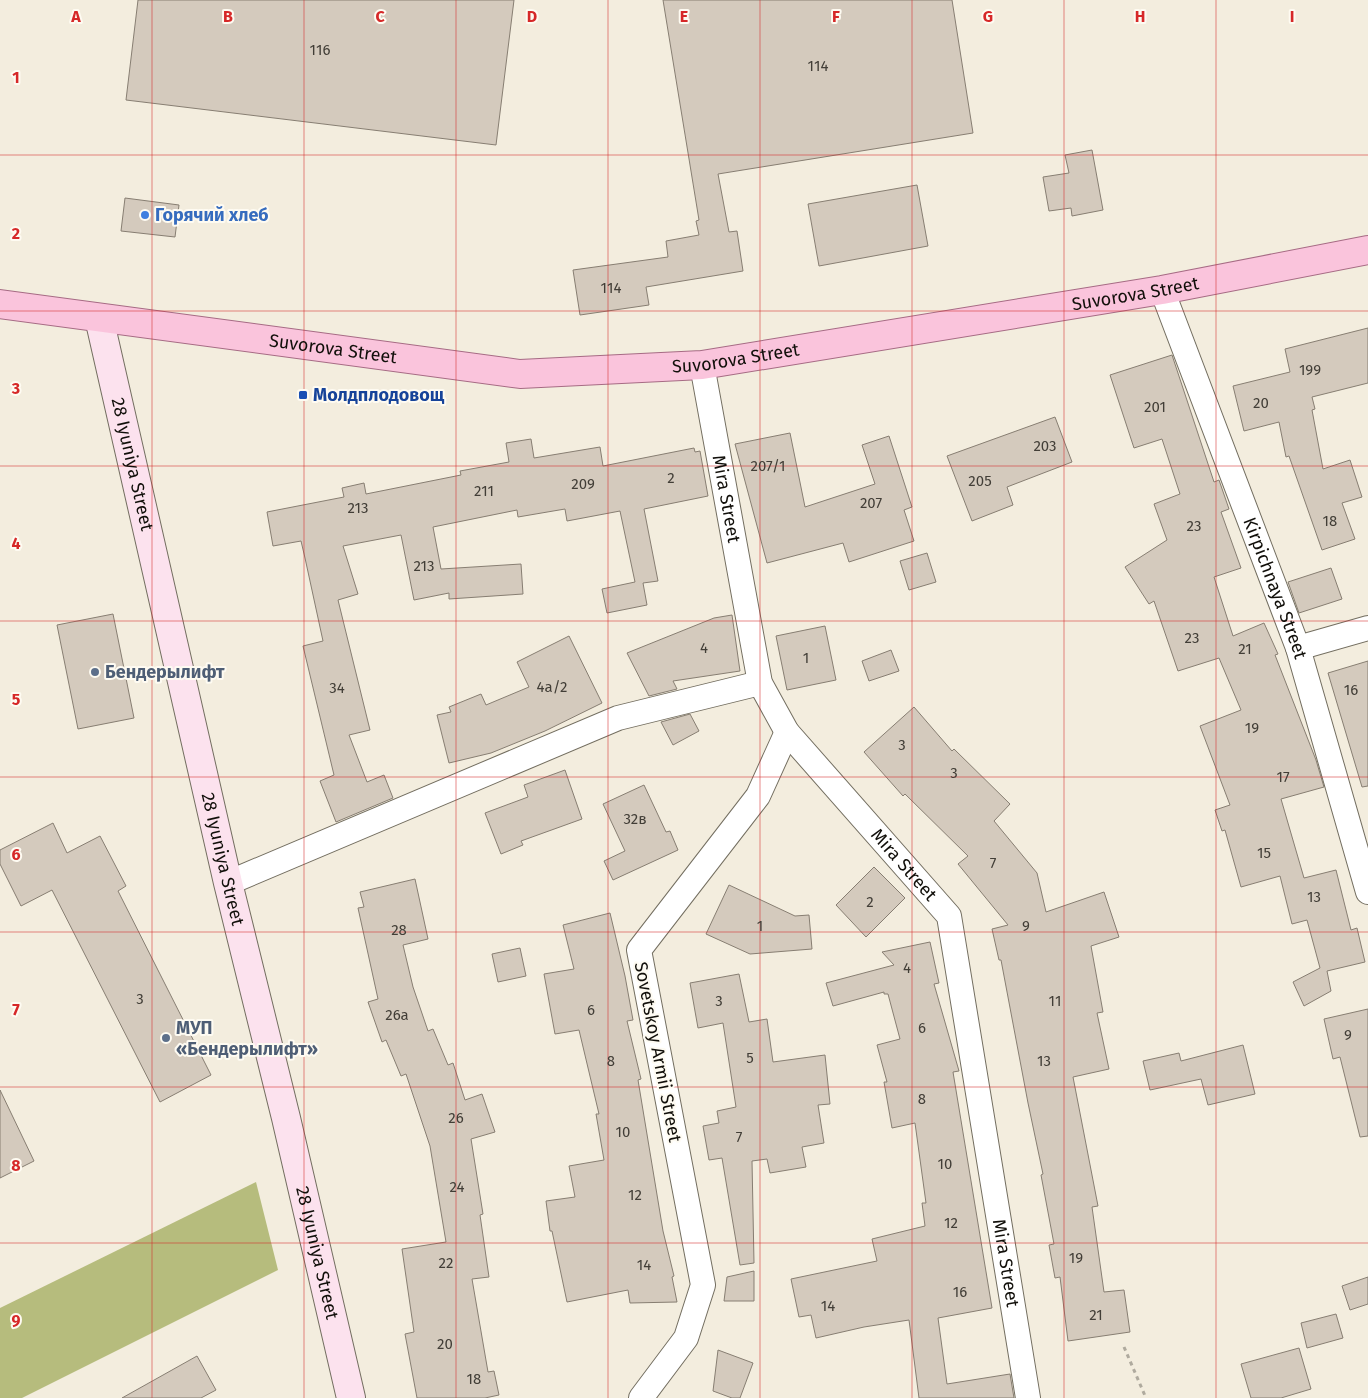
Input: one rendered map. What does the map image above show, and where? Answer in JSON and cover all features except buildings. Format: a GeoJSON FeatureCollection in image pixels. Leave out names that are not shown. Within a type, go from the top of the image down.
{"type":"FeatureCollection","features":[{"type":"Feature","properties":{"kind":"main road","name":"Suvorova Street"},"geometry":{"type":"LineString","coordinates":[[0,304],[520,374],[702,365],[1162,290],[1368,250]]}},
{"type":"Feature","properties":{"kind":"main road","name":"28 Iyuniya Street"},"geometry":{"type":"LineString","coordinates":[[99,318],[228,883],[286,1118],[351,1398]]}},
{"type":"Feature","properties":{"kind":"street","name":"Kirpichnaya Street"},"geometry":{"type":"LineString","coordinates":[[1162,290],[1298,648],[1368,892]]}},
{"type":"Feature","properties":{"kind":"street","name":"Mira Street"},"geometry":{"type":"LineString","coordinates":[[702,365],[760,683],[787,732],[949,916],[1028,1398]]}},
{"type":"Feature","properties":{"kind":"street"},"geometry":{"type":"LineString","coordinates":[[1298,648],[1368,628]]}},
{"type":"Feature","properties":{"kind":"street"},"geometry":{"type":"LineString","coordinates":[[228,883],[618,718],[760,683]]}},
{"type":"Feature","properties":{"kind":"street","name":"Sovetskoy Armii Street"},"geometry":{"type":"LineString","coordinates":[[641,1398],[686,1338],[703,1285],[639,950],[758,796],[787,732]]}},
{"type":"Feature","properties":{"kind":"path"},"geometry":{"type":"LineString","coordinates":[[1124,1347],[1146,1398]]}},
{"type":"Feature","properties":{"kind":"green space"},"geometry":{"type":"Polygon","coordinates":[[[256,1182],[278,1270],[22,1398],[0,1398],[0,1308],[256,1182]]]}},
{"type":"Feature","properties":{"kind":"place","name":"Горячий хлеб"},"geometry":{"type":"Point","coordinates":[145,215]}},
{"type":"Feature","properties":{"kind":"place","name":"Молдплодовощ"},"geometry":{"type":"Point","coordinates":[303,395]}},
{"type":"Feature","properties":{"kind":"place","name":"Бендерылифт"},"geometry":{"type":"Point","coordinates":[95,672]}},
{"type":"Feature","properties":{"kind":"place","name":"МУП «Бендерылифт»"},"geometry":{"type":"Point","coordinates":[166,1038]}}]}
